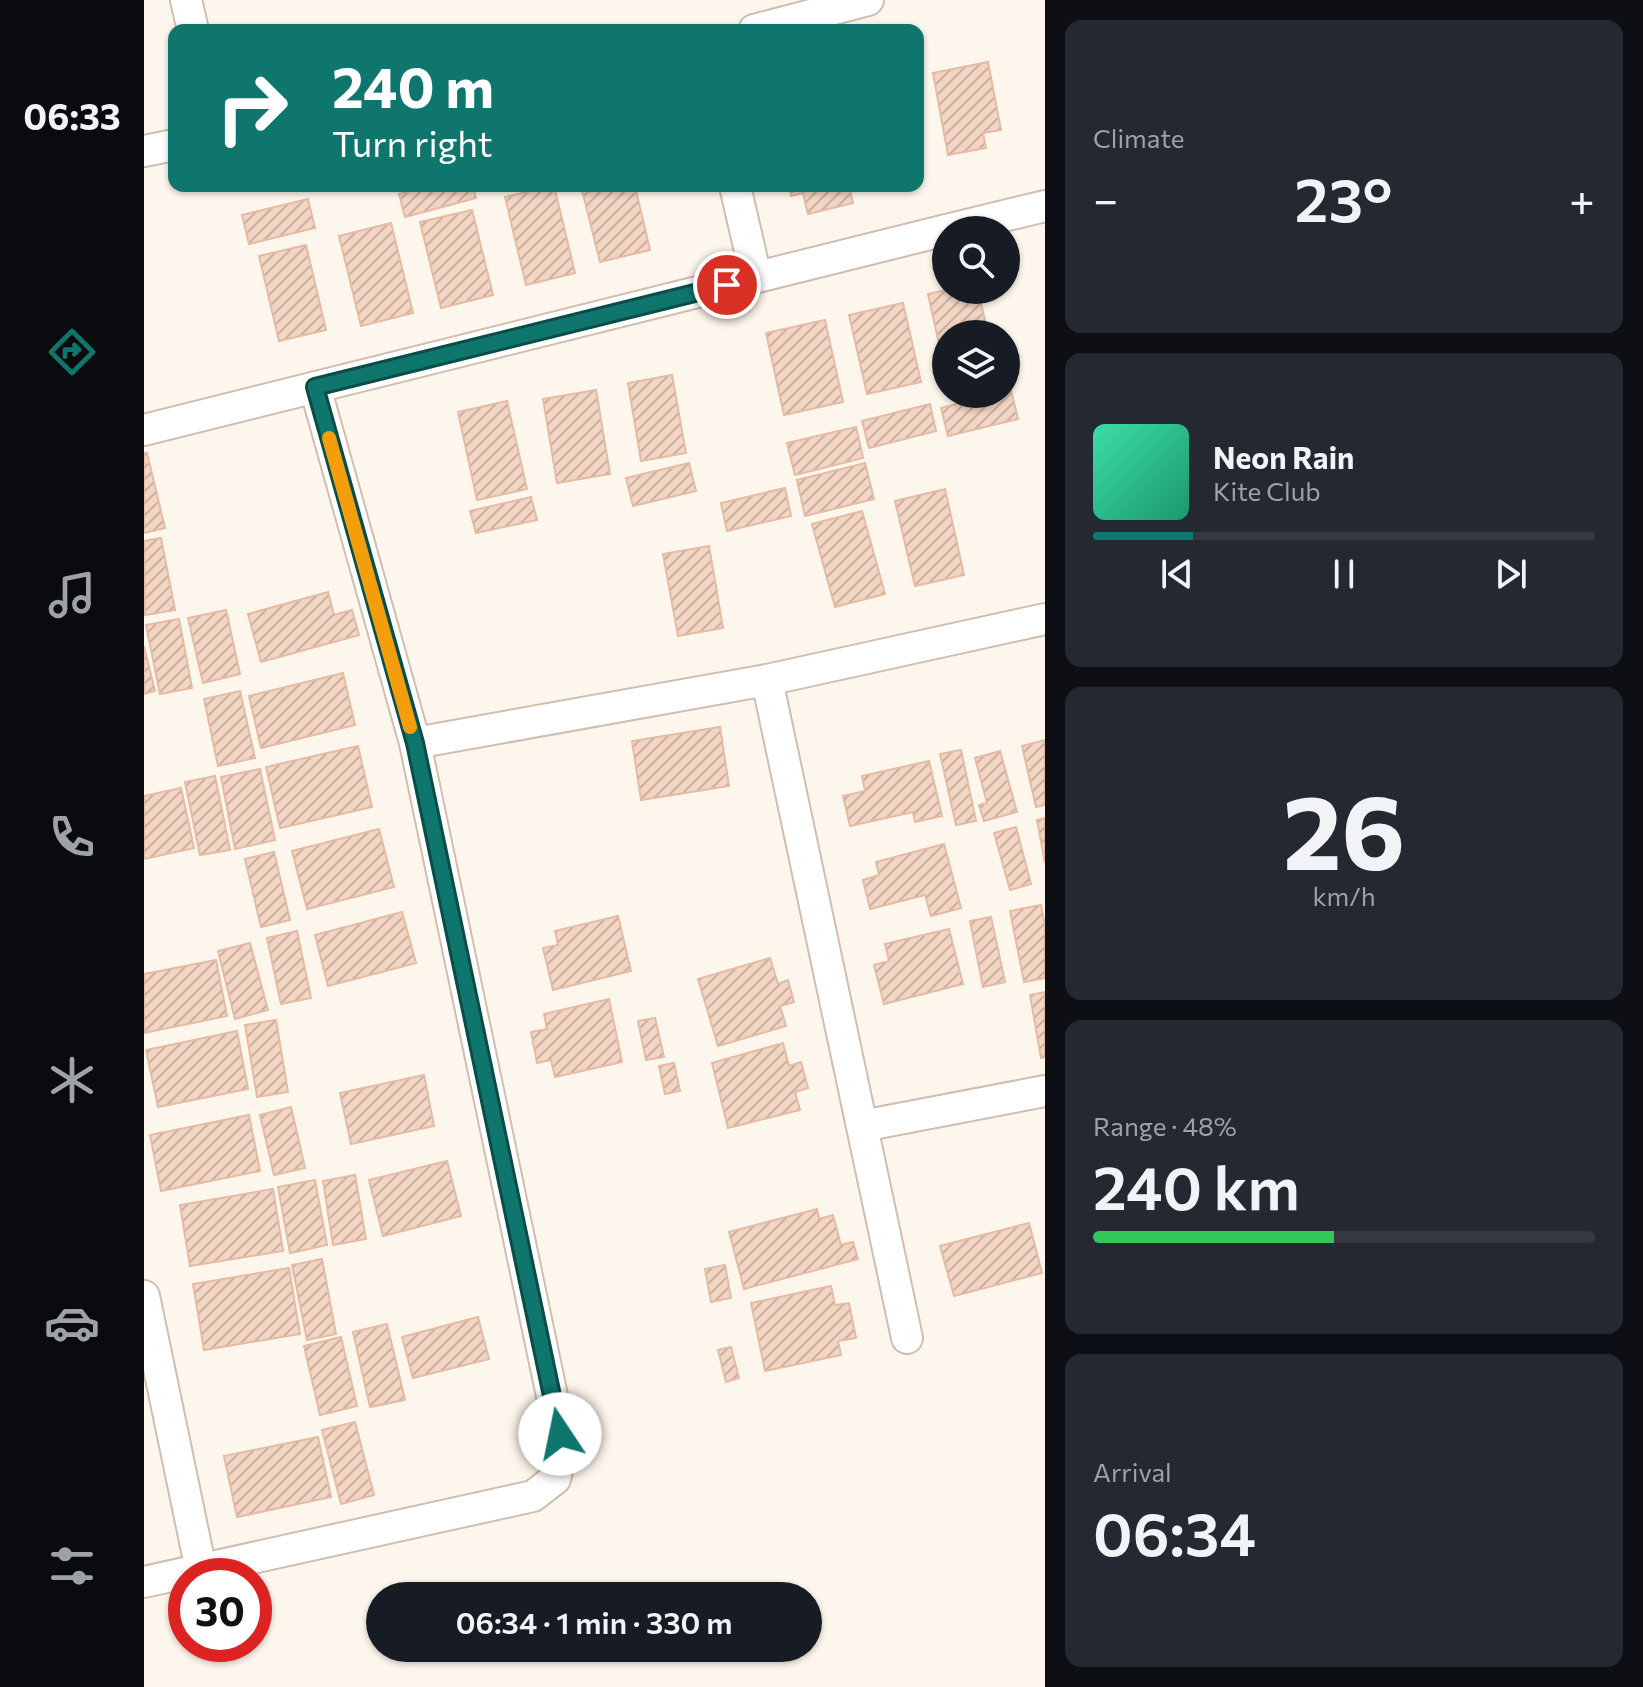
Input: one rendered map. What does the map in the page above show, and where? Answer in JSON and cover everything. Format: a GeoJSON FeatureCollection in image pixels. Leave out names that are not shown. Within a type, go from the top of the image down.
{"type":"FeatureCollection","features":[{"type":"Feature","properties":{"kind":"street"},"geometry":{"type":"LineString","coordinates":[[186,0],[192,24]]}},
{"type":"Feature","properties":{"kind":"street"},"geometry":{"type":"LineString","coordinates":[[777,24],[868,0]]}},
{"type":"Feature","properties":{"kind":"street"},"geometry":{"type":"LineString","coordinates":[[144,151],[168,146]]}},
{"type":"Feature","properties":{"kind":"street"},"geometry":{"type":"LineString","coordinates":[[736,192],[756,277]]}},
{"type":"Feature","properties":{"kind":"street"},"geometry":{"type":"LineString","coordinates":[[1004,216],[1045,206]]}},
{"type":"Feature","properties":{"kind":"street"},"geometry":{"type":"LineString","coordinates":[[144,430],[932,233]]}},
{"type":"Feature","properties":{"kind":"street"},"geometry":{"type":"LineString","coordinates":[[255,1558],[533,1496],[555,1479],[561,1454],[560,1434],[415,743],[315,387]]}},
{"type":"Feature","properties":{"kind":"street"},"geometry":{"type":"LineString","coordinates":[[415,743],[767,680],[1045,619]]}},
{"type":"Feature","properties":{"kind":"street"},"geometry":{"type":"LineString","coordinates":[[767,680],[907,1338]]}},
{"type":"Feature","properties":{"kind":"street"},"geometry":{"type":"LineString","coordinates":[[862,1126],[1045,1091]]}},
{"type":"Feature","properties":{"kind":"street"},"geometry":{"type":"LineString","coordinates":[[144,1296],[199,1558]]}},
{"type":"Feature","properties":{"kind":"street"},"geometry":{"type":"LineString","coordinates":[[144,1582],[168,1577]]}},
{"type":"Feature","properties":{"kind":"building"},"geometry":{"type":"Polygon","coordinates":[[[988,62],[1001,130],[983,133],[986,148],[948,155],[933,73],[988,62]]]}},
{"type":"Feature","properties":{"kind":"building"},"geometry":{"type":"Polygon","coordinates":[[[474,192],[476,198],[405,217],[399,194],[474,192]]]}},
{"type":"Feature","properties":{"kind":"building"},"geometry":{"type":"Polygon","coordinates":[[[527,192],[555,192],[575,273],[526,285],[505,197],[527,192]]]}},
{"type":"Feature","properties":{"kind":"building"},"geometry":{"type":"Polygon","coordinates":[[[582,192],[636,192],[650,250],[600,262],[582,192]]]}},
{"type":"Feature","properties":{"kind":"building"},"geometry":{"type":"Polygon","coordinates":[[[790,192],[850,192],[853,203],[808,214],[803,193],[791,196],[790,192]]]}},
{"type":"Feature","properties":{"kind":"building"},"geometry":{"type":"Polygon","coordinates":[[[308,199],[315,228],[249,244],[242,215],[308,199]]]}},
{"type":"Feature","properties":{"kind":"building"},"geometry":{"type":"Polygon","coordinates":[[[472,210],[493,295],[441,308],[420,222],[472,210]]]}},
{"type":"Feature","properties":{"kind":"building"},"geometry":{"type":"Polygon","coordinates":[[[391,223],[413,313],[361,326],[339,236],[391,223]]]}},
{"type":"Feature","properties":{"kind":"building"},"geometry":{"type":"Polygon","coordinates":[[[306,245],[326,330],[279,341],[259,256],[306,245]]]}},
{"type":"Feature","properties":{"kind":"building"},"geometry":{"type":"Polygon","coordinates":[[[932,293],[932,304],[981,304],[985,320],[934,320],[928,294],[932,293]]]}},
{"type":"Feature","properties":{"kind":"building"},"geometry":{"type":"Polygon","coordinates":[[[903,303],[921,382],[867,394],[849,315],[903,303]]]}},
{"type":"Feature","properties":{"kind":"building"},"geometry":{"type":"Polygon","coordinates":[[[825,320],[843,402],[784,415],[766,333],[825,320]]]}},
{"type":"Feature","properties":{"kind":"building"},"geometry":{"type":"Polygon","coordinates":[[[672,375],[686,453],[641,461],[628,383],[672,375]]]}},
{"type":"Feature","properties":{"kind":"building"},"geometry":{"type":"Polygon","coordinates":[[[596,390],[610,474],[557,483],[543,399],[596,390]]]}},
{"type":"Feature","properties":{"kind":"building"},"geometry":{"type":"Polygon","coordinates":[[[507,401],[527,489],[477,500],[458,412],[507,401]]]}},
{"type":"Feature","properties":{"kind":"building"},"geometry":{"type":"Polygon","coordinates":[[[930,404],[936,431],[869,448],[862,421],[930,404]]]}},
{"type":"Feature","properties":{"kind":"building"},"geometry":{"type":"Polygon","coordinates":[[[941,408],[1015,408],[1018,419],[948,436],[941,408]]]}},
{"type":"Feature","properties":{"kind":"building"},"geometry":{"type":"Polygon","coordinates":[[[856,427],[863,458],[795,475],[787,443],[856,427]]]}},
{"type":"Feature","properties":{"kind":"building"},"geometry":{"type":"Polygon","coordinates":[[[144,453],[147,453],[165,528],[144,533],[144,453]]]}},
{"type":"Feature","properties":{"kind":"building"},"geometry":{"type":"Polygon","coordinates":[[[689,463],[696,491],[633,506],[626,478],[689,463]]]}},
{"type":"Feature","properties":{"kind":"building"},"geometry":{"type":"Polygon","coordinates":[[[865,463],[874,499],[805,516],[797,480],[865,463]]]}},
{"type":"Feature","properties":{"kind":"building"},"geometry":{"type":"Polygon","coordinates":[[[785,488],[791,516],[727,531],[721,503],[785,488]]]}},
{"type":"Feature","properties":{"kind":"building"},"geometry":{"type":"Polygon","coordinates":[[[945,489],[964,575],[915,586],[895,501],[945,489]]]}},
{"type":"Feature","properties":{"kind":"building"},"geometry":{"type":"Polygon","coordinates":[[[531,497],[537,520],[476,533],[470,511],[531,497]]]}},
{"type":"Feature","properties":{"kind":"building"},"geometry":{"type":"Polygon","coordinates":[[[862,511],[885,594],[835,607],[812,524],[862,511]]]}},
{"type":"Feature","properties":{"kind":"building"},"geometry":{"type":"Polygon","coordinates":[[[161,538],[175,610],[145,615],[144,541],[161,538]]]}},
{"type":"Feature","properties":{"kind":"building"},"geometry":{"type":"Polygon","coordinates":[[[709,546],[723,628],[678,636],[663,554],[709,546]]]}},
{"type":"Feature","properties":{"kind":"building"},"geometry":{"type":"Polygon","coordinates":[[[328,592],[334,615],[352,610],[359,635],[261,662],[248,614],[328,592]]]}},
{"type":"Feature","properties":{"kind":"building"},"geometry":{"type":"Polygon","coordinates":[[[226,610],[240,674],[203,683],[188,618],[226,610]]]}},
{"type":"Feature","properties":{"kind":"building"},"geometry":{"type":"Polygon","coordinates":[[[179,619],[192,688],[160,694],[146,625],[179,619]]]}},
{"type":"Feature","properties":{"kind":"building"},"geometry":{"type":"Polygon","coordinates":[[[144,646],[155,691],[144,694],[144,646]]]}},
{"type":"Feature","properties":{"kind":"building"},"geometry":{"type":"Polygon","coordinates":[[[343,673],[355,725],[261,748],[249,696],[343,673]]]}},
{"type":"Feature","properties":{"kind":"building"},"geometry":{"type":"Polygon","coordinates":[[[240,691],[255,758],[218,766],[204,699],[240,691]]]}},
{"type":"Feature","properties":{"kind":"building"},"geometry":{"type":"Polygon","coordinates":[[[720,727],[729,786],[641,800],[632,741],[720,727]]]}},
{"type":"Feature","properties":{"kind":"building"},"geometry":{"type":"Polygon","coordinates":[[[1045,740],[1045,805],[1036,807],[1022,746],[1045,740]]]}},
{"type":"Feature","properties":{"kind":"building"},"geometry":{"type":"Polygon","coordinates":[[[358,746],[372,807],[280,828],[266,767],[358,746]]]}},
{"type":"Feature","properties":{"kind":"building"},"geometry":{"type":"Polygon","coordinates":[[[961,750],[976,821],[956,825],[940,754],[961,750]]]}},
{"type":"Feature","properties":{"kind":"building"},"geometry":{"type":"Polygon","coordinates":[[[1000,751],[1017,812],[984,821],[979,805],[987,803],[975,758],[1000,751]]]}},
{"type":"Feature","properties":{"kind":"building"},"geometry":{"type":"Polygon","coordinates":[[[929,761],[942,816],[915,822],[913,812],[850,826],[843,796],[865,791],[862,776],[929,761]]]}},
{"type":"Feature","properties":{"kind":"building"},"geometry":{"type":"Polygon","coordinates":[[[260,769],[275,840],[235,849],[221,777],[260,769]]]}},
{"type":"Feature","properties":{"kind":"building"},"geometry":{"type":"Polygon","coordinates":[[[215,776],[230,850],[200,855],[185,782],[215,776]]]}},
{"type":"Feature","properties":{"kind":"building"},"geometry":{"type":"Polygon","coordinates":[[[181,788],[194,848],[144,859],[144,796],[181,788]]]}},
{"type":"Feature","properties":{"kind":"building"},"geometry":{"type":"Polygon","coordinates":[[[1045,818],[1045,863],[1037,820],[1045,818]]]}},
{"type":"Feature","properties":{"kind":"building"},"geometry":{"type":"Polygon","coordinates":[[[1016,827],[1031,884],[1010,890],[994,833],[1016,827]]]}},
{"type":"Feature","properties":{"kind":"building"},"geometry":{"type":"Polygon","coordinates":[[[379,829],[394,887],[307,909],[292,851],[379,829]]]}},
{"type":"Feature","properties":{"kind":"building"},"geometry":{"type":"Polygon","coordinates":[[[944,844],[961,908],[931,916],[925,895],[870,909],[863,880],[879,875],[876,862],[944,844]]]}},
{"type":"Feature","properties":{"kind":"building"},"geometry":{"type":"Polygon","coordinates":[[[274,852],[290,920],[261,927],[245,859],[274,852]]]}},
{"type":"Feature","properties":{"kind":"building"},"geometry":{"type":"Polygon","coordinates":[[[1041,905],[1045,926],[1045,978],[1024,982],[1010,911],[1041,905]]]}},
{"type":"Feature","properties":{"kind":"building"},"geometry":{"type":"Polygon","coordinates":[[[402,912],[416,963],[328,986],[315,935],[402,912]]]}},
{"type":"Feature","properties":{"kind":"building"},"geometry":{"type":"Polygon","coordinates":[[[618,916],[631,971],[553,990],[543,948],[558,945],[555,931],[618,916]]]}},
{"type":"Feature","properties":{"kind":"building"},"geometry":{"type":"Polygon","coordinates":[[[991,917],[1005,982],[983,987],[970,921],[991,917]]]}},
{"type":"Feature","properties":{"kind":"building"},"geometry":{"type":"Polygon","coordinates":[[[949,929],[963,984],[884,1004],[874,965],[889,961],[885,944],[949,929]]]}},
{"type":"Feature","properties":{"kind":"building"},"geometry":{"type":"Polygon","coordinates":[[[297,931],[311,998],[281,1004],[267,938],[297,931]]]}},
{"type":"Feature","properties":{"kind":"building"},"geometry":{"type":"Polygon","coordinates":[[[250,943],[268,1010],[235,1019],[218,951],[250,943]]]}},
{"type":"Feature","properties":{"kind":"building"},"geometry":{"type":"Polygon","coordinates":[[[770,958],[778,984],[788,980],[794,1002],[780,1006],[786,1026],[718,1046],[698,979],[770,958]]]}},
{"type":"Feature","properties":{"kind":"building"},"geometry":{"type":"Polygon","coordinates":[[[216,960],[227,1016],[144,1033],[144,974],[216,960]]]}},
{"type":"Feature","properties":{"kind":"building"},"geometry":{"type":"Polygon","coordinates":[[[1045,992],[1045,1057],[1041,1058],[1030,995],[1045,992]]]}},
{"type":"Feature","properties":{"kind":"building"},"geometry":{"type":"Polygon","coordinates":[[[609,999],[622,1062],[555,1077],[551,1060],[537,1063],[531,1032],[547,1029],[544,1014],[609,999]]]}},
{"type":"Feature","properties":{"kind":"building"},"geometry":{"type":"Polygon","coordinates":[[[655,1018],[664,1057],[646,1060],[638,1021],[655,1018]]]}},
{"type":"Feature","properties":{"kind":"building"},"geometry":{"type":"Polygon","coordinates":[[[276,1020],[288,1092],[257,1097],[245,1025],[276,1020]]]}},
{"type":"Feature","properties":{"kind":"building"},"geometry":{"type":"Polygon","coordinates":[[[237,1031],[248,1089],[158,1107],[146,1050],[237,1031]]]}},
{"type":"Feature","properties":{"kind":"building"},"geometry":{"type":"Polygon","coordinates":[[[783,1043],[789,1066],[801,1062],[808,1088],[795,1092],[800,1110],[728,1128],[712,1063],[783,1043]]]}},
{"type":"Feature","properties":{"kind":"building"},"geometry":{"type":"Polygon","coordinates":[[[674,1063],[680,1091],[665,1094],[659,1066],[674,1063]]]}},
{"type":"Feature","properties":{"kind":"building"},"geometry":{"type":"Polygon","coordinates":[[[424,1075],[434,1126],[351,1144],[340,1093],[424,1075]]]}},
{"type":"Feature","properties":{"kind":"building"},"geometry":{"type":"Polygon","coordinates":[[[291,1107],[305,1168],[274,1175],[260,1115],[291,1107]]]}},
{"type":"Feature","properties":{"kind":"building"},"geometry":{"type":"Polygon","coordinates":[[[249,1115],[260,1171],[161,1191],[150,1135],[249,1115]]]}},
{"type":"Feature","properties":{"kind":"building"},"geometry":{"type":"Polygon","coordinates":[[[447,1161],[461,1216],[383,1236],[369,1180],[447,1161]]]}},
{"type":"Feature","properties":{"kind":"building"},"geometry":{"type":"Polygon","coordinates":[[[355,1175],[366,1239],[333,1245],[323,1181],[355,1175]]]}},
{"type":"Feature","properties":{"kind":"building"},"geometry":{"type":"Polygon","coordinates":[[[315,1180],[327,1245],[290,1253],[278,1187],[315,1180]]]}},
{"type":"Feature","properties":{"kind":"building"},"geometry":{"type":"Polygon","coordinates":[[[273,1189],[283,1251],[190,1266],[180,1205],[273,1189]]]}},
{"type":"Feature","properties":{"kind":"building"},"geometry":{"type":"Polygon","coordinates":[[[817,1209],[819,1219],[833,1215],[841,1245],[853,1242],[858,1259],[744,1289],[729,1232],[817,1209]]]}},
{"type":"Feature","properties":{"kind":"building"},"geometry":{"type":"Polygon","coordinates":[[[1029,1223],[1042,1273],[954,1296],[940,1246],[1029,1223]]]}},
{"type":"Feature","properties":{"kind":"building"},"geometry":{"type":"Polygon","coordinates":[[[322,1259],[336,1334],[307,1340],[292,1265],[322,1259]]]}},
{"type":"Feature","properties":{"kind":"building"},"geometry":{"type":"Polygon","coordinates":[[[725,1265],[731,1298],[711,1302],[705,1269],[725,1265]]]}},
{"type":"Feature","properties":{"kind":"building"},"geometry":{"type":"Polygon","coordinates":[[[289,1268],[300,1334],[204,1350],[193,1284],[289,1268]]]}},
{"type":"Feature","properties":{"kind":"building"},"geometry":{"type":"Polygon","coordinates":[[[831,1286],[835,1305],[849,1303],[856,1338],[838,1341],[841,1355],[765,1371],[751,1303],[831,1286]]]}},
{"type":"Feature","properties":{"kind":"building"},"geometry":{"type":"Polygon","coordinates":[[[478,1317],[489,1359],[413,1378],[402,1337],[478,1317]]]}},
{"type":"Feature","properties":{"kind":"building"},"geometry":{"type":"Polygon","coordinates":[[[387,1324],[405,1400],[370,1407],[353,1332],[387,1324]]]}},
{"type":"Feature","properties":{"kind":"building"},"geometry":{"type":"Polygon","coordinates":[[[341,1337],[357,1406],[320,1415],[304,1346],[341,1337]]]}},
{"type":"Feature","properties":{"kind":"building"},"geometry":{"type":"Polygon","coordinates":[[[731,1347],[739,1378],[726,1382],[718,1350],[731,1347]]]}},
{"type":"Feature","properties":{"kind":"building"},"geometry":{"type":"Polygon","coordinates":[[[355,1422],[374,1495],[341,1504],[322,1430],[355,1422]]]}},
{"type":"Feature","properties":{"kind":"building"},"geometry":{"type":"Polygon","coordinates":[[[318,1437],[331,1497],[237,1517],[224,1456],[318,1437]]]}},
{"type":"Feature","properties":{"kind":"slow traffic"},"geometry":{"type":"LineString","coordinates":[[329,438],[410,727]]}},
{"type":"Feature","properties":{"kind":"route"},"geometry":{"type":"LineString","coordinates":[[560,1434],[415,743],[315,387],[727,285]]}}]}
